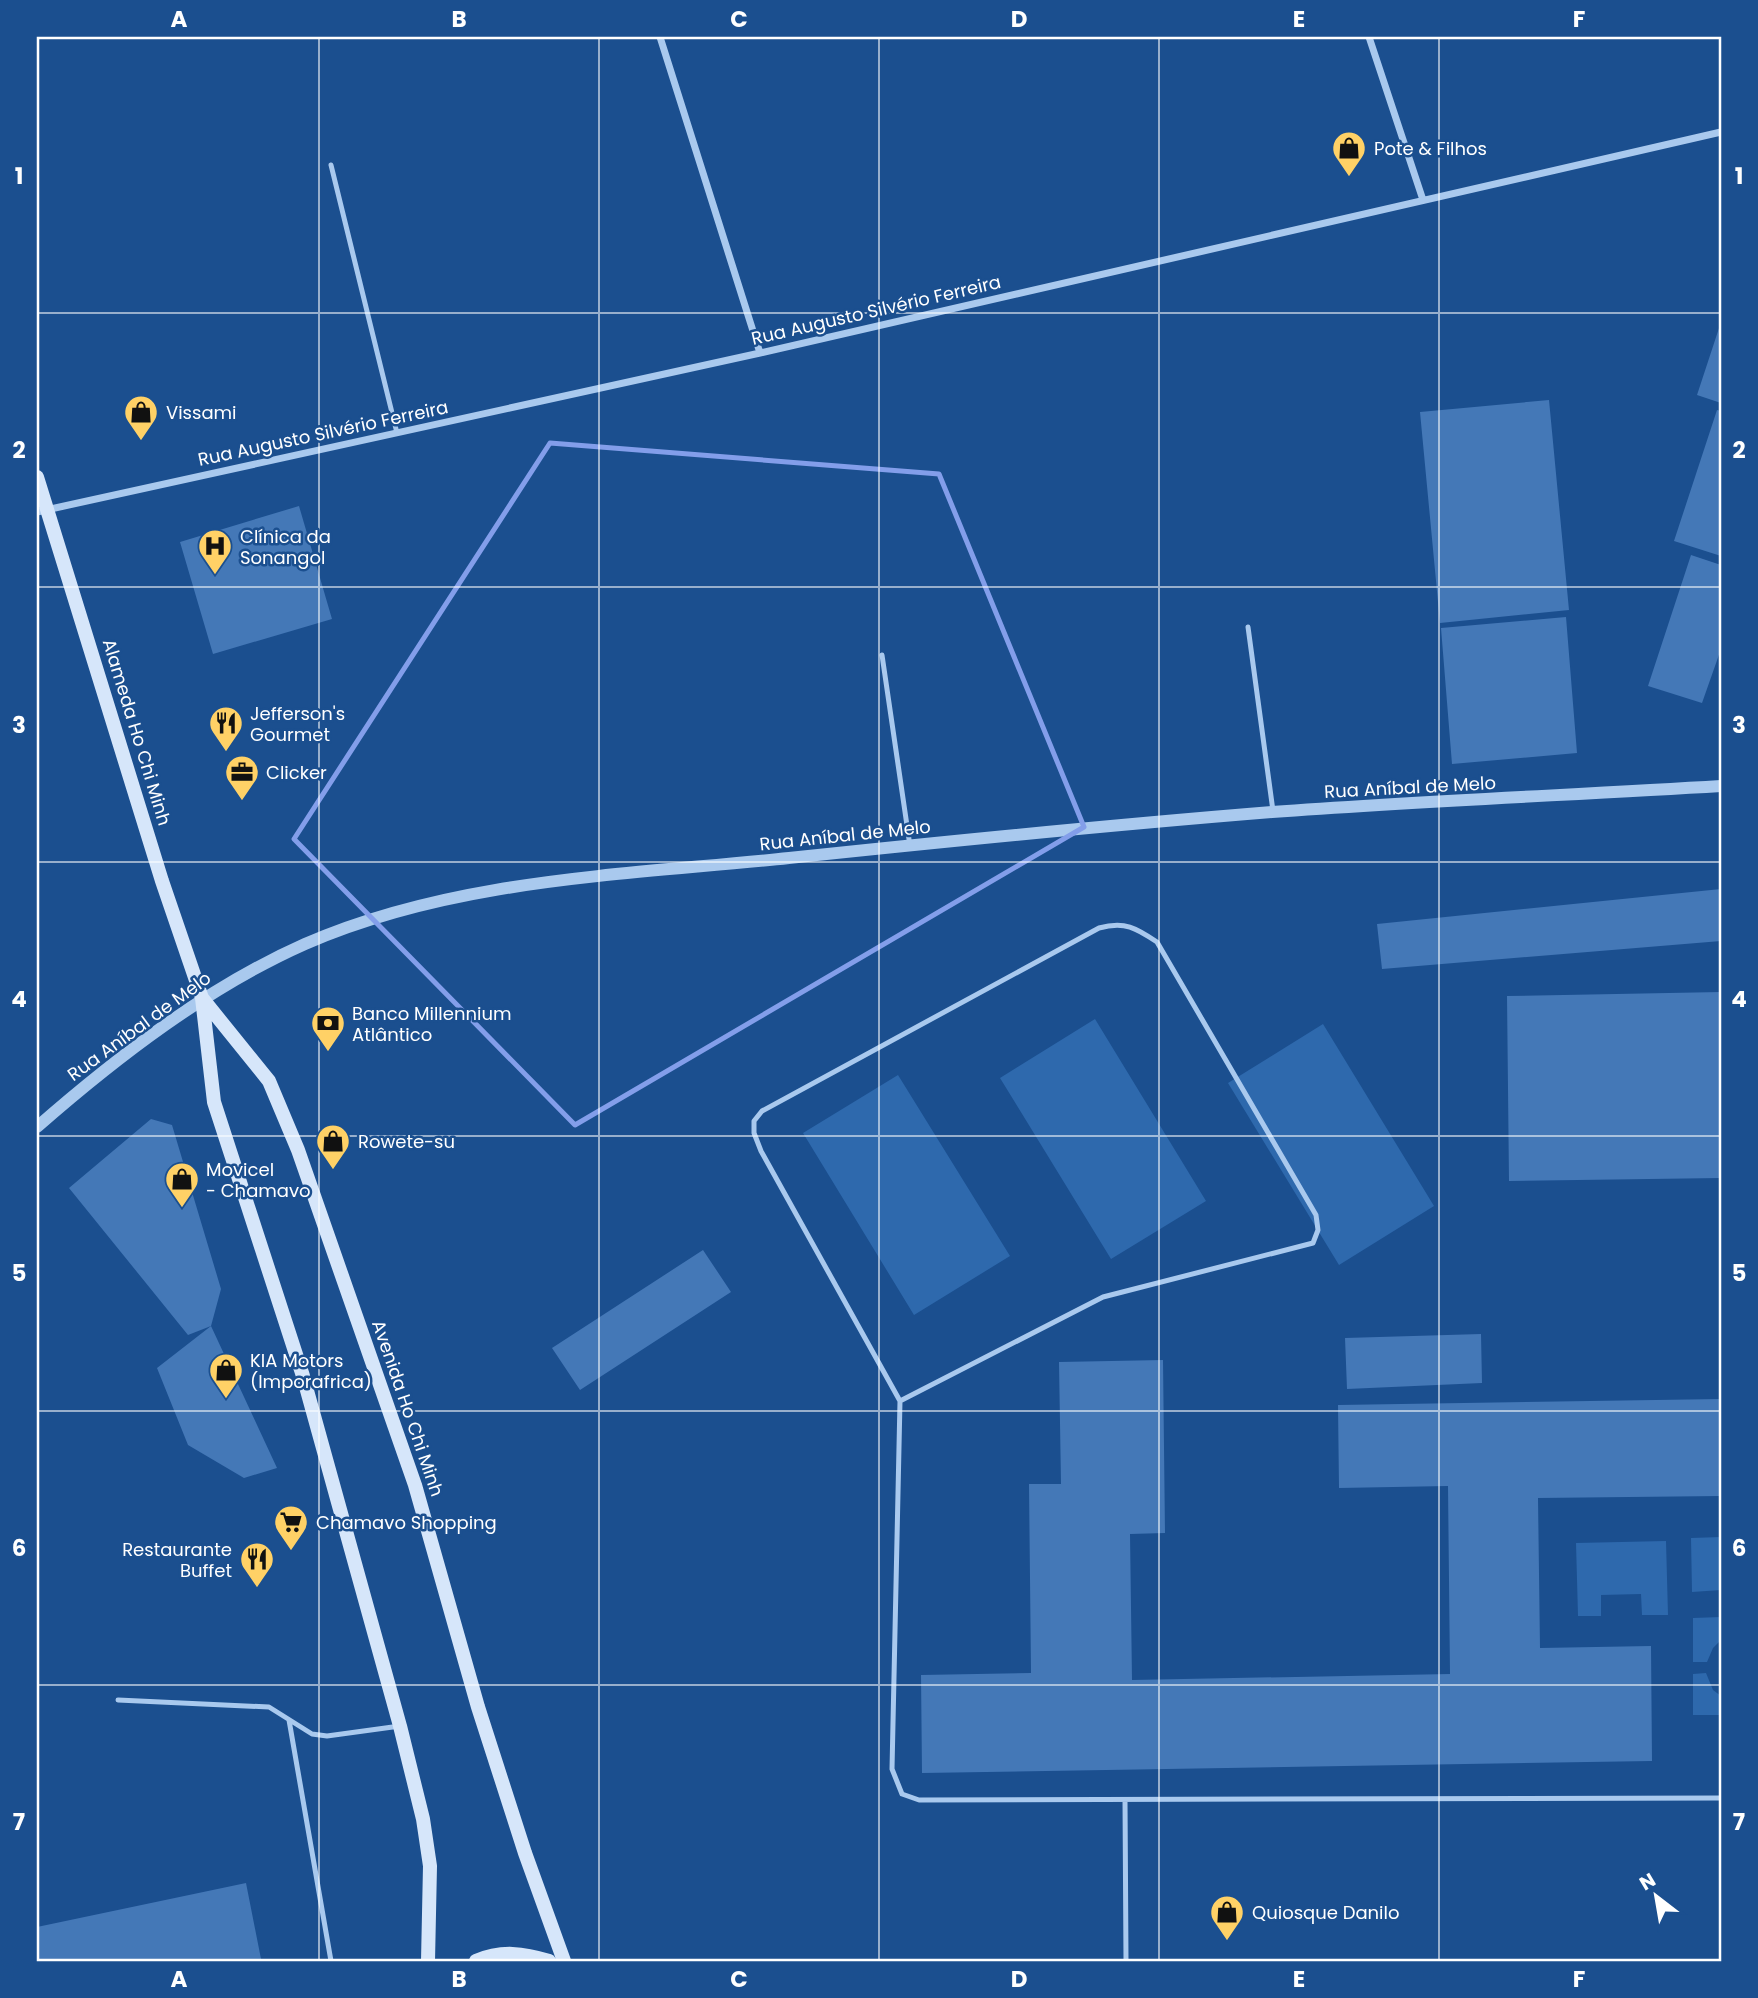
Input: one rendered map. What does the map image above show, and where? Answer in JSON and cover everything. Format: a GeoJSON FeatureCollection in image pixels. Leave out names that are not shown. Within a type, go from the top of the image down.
{"type":"FeatureCollection","features":[{"type":"Feature","properties":{"kind":"main road","name":"Alameda Ho Chi Minh"},"geometry":{"type":"LineString","coordinates":[[37,477],[42,511],[202,998]]}},
{"type":"Feature","properties":{"kind":"main road"},"geometry":{"type":"LineString","coordinates":[[202,998],[214,1102],[303,1376],[400,1726],[423,1819],[430,1866],[428,1961]]}},
{"type":"Feature","properties":{"kind":"main road","name":"Avenida Ho Chi Minh"},"geometry":{"type":"LineString","coordinates":[[202,998],[269,1081],[298,1150],[415,1485],[478,1707],[525,1853],[564,1961]]}},
{"type":"Feature","properties":{"kind":"main road"},"geometry":{"type":"LineString","coordinates":[[476,1961],[507,1953],[529,1955],[549,1961]]}},
{"type":"Feature","properties":{"kind":"street"},"geometry":{"type":"LineString","coordinates":[[660,37],[760,353]]}},
{"type":"Feature","properties":{"kind":"street"},"geometry":{"type":"LineString","coordinates":[[1370,37],[1423,200]]}},
{"type":"Feature","properties":{"kind":"street","name":"Rua Augusto Silvério Ferreira"},"geometry":{"type":"LineString","coordinates":[[42,511],[760,353],[1721,132]]}},
{"type":"Feature","properties":{"kind":"street","name":"Rua Aníbal de Melo"},"geometry":{"type":"LineString","coordinates":[[37,1127],[81,1089],[202,998],[304,944],[401,910],[457,897],[524,886],[1273,812],[1721,786]]}},
{"type":"Feature","properties":{"kind":"lane"},"geometry":{"type":"LineString","coordinates":[[331,165],[397,433]]}},
{"type":"Feature","properties":{"kind":"lane"},"geometry":{"type":"LineString","coordinates":[[1248,627],[1273,812]]}},
{"type":"Feature","properties":{"kind":"lane"},"geometry":{"type":"LineString","coordinates":[[881,655],[910,846]]}},
{"type":"Feature","properties":{"kind":"lane"},"geometry":{"type":"LineString","coordinates":[[900,1401],[1102,1297],[1313,1243],[1318,1230],[1316,1215],[1157,942],[1131,925],[1116,923],[1099,928],[762,1111],[754,1121],[754,1133],[761,1151],[900,1401],[892,1769],[902,1794],[919,1801],[1721,1798]]}},
{"type":"Feature","properties":{"kind":"lane"},"geometry":{"type":"LineString","coordinates":[[118,1700],[269,1707],[312,1734],[327,1736],[400,1726]]}},
{"type":"Feature","properties":{"kind":"lane"},"geometry":{"type":"LineString","coordinates":[[289,1720],[331,1961]]}},
{"type":"Feature","properties":{"kind":"lane"},"geometry":{"type":"LineString","coordinates":[[1125,1800],[1126,1961]]}},
{"type":"Feature","properties":{"kind":"highlighted area"},"geometry":{"type":"Polygon","coordinates":[[[550,443],[939,474],[1084,827],[575,1125],[294,839],[550,443]]]}},
{"type":"Feature","properties":{"kind":"shaded area"},"geometry":{"type":"Polygon","coordinates":[[[1095,1019],[1206,1201],[1111,1259],[1000,1078],[1095,1019]]]}},
{"type":"Feature","properties":{"kind":"shaded area"},"geometry":{"type":"Polygon","coordinates":[[[1323,1024],[1434,1206],[1339,1265],[1228,1083],[1323,1024]]]}},
{"type":"Feature","properties":{"kind":"shaded area"},"geometry":{"type":"Polygon","coordinates":[[[898,1075],[1010,1256],[914,1315],[803,1133],[898,1075]]]}},
{"type":"Feature","properties":{"kind":"shaded area"},"geometry":{"type":"Polygon","coordinates":[[[1721,1537],[1721,1590],[1692,1592],[1691,1538],[1721,1537]]]}},
{"type":"Feature","properties":{"kind":"shaded area"},"geometry":{"type":"Polygon","coordinates":[[[1666,1541],[1668,1615],[1642,1615],[1641,1594],[1601,1595],[1601,1616],[1578,1616],[1576,1543],[1666,1541]]]}},
{"type":"Feature","properties":{"kind":"shaded area"},"geometry":{"type":"Polygon","coordinates":[[[1721,1617],[1721,1640],[1713,1648],[1707,1662],[1693,1662],[1693,1618],[1721,1617]]]}},
{"type":"Feature","properties":{"kind":"shaded area"},"geometry":{"type":"Polygon","coordinates":[[[1706,1673],[1713,1690],[1721,1696],[1721,1715],[1693,1715],[1693,1674],[1706,1673]]]}},
{"type":"Feature","properties":{"kind":"building"},"geometry":{"type":"Polygon","coordinates":[[[1721,322],[1721,403],[1697,395],[1721,322]]]}},
{"type":"Feature","properties":{"kind":"building"},"geometry":{"type":"Polygon","coordinates":[[[1549,400],[1569,610],[1440,623],[1420,412],[1549,400]]]}},
{"type":"Feature","properties":{"kind":"building"},"geometry":{"type":"Polygon","coordinates":[[[1717,410],[1721,411],[1721,556],[1674,541],[1717,410]]]}},
{"type":"Feature","properties":{"kind":"building"},"geometry":{"type":"Polygon","coordinates":[[[299,506],[332,619],[213,654],[180,542],[299,506]]]}},
{"type":"Feature","properties":{"kind":"building"},"geometry":{"type":"Polygon","coordinates":[[[1691,555],[1721,565],[1721,649],[1702,703],[1648,686],[1691,555]]]}},
{"type":"Feature","properties":{"kind":"building"},"geometry":{"type":"Polygon","coordinates":[[[1566,617],[1577,753],[1452,764],[1441,628],[1566,617]]]}},
{"type":"Feature","properties":{"kind":"building"},"geometry":{"type":"Polygon","coordinates":[[[1721,889],[1721,941],[1382,969],[1377,924],[1721,889]]]}},
{"type":"Feature","properties":{"kind":"building"},"geometry":{"type":"Polygon","coordinates":[[[1721,992],[1721,1178],[1509,1181],[1507,996],[1721,992]]]}},
{"type":"Feature","properties":{"kind":"building"},"geometry":{"type":"Polygon","coordinates":[[[151,1119],[172,1125],[221,1289],[211,1326],[188,1335],[69,1188],[151,1119]]]}},
{"type":"Feature","properties":{"kind":"building"},"geometry":{"type":"Polygon","coordinates":[[[703,1250],[731,1292],[580,1390],[552,1348],[703,1250]]]}},
{"type":"Feature","properties":{"kind":"building"},"geometry":{"type":"Polygon","coordinates":[[[211,1326],[277,1468],[244,1478],[188,1445],[157,1368],[211,1326]]]}},
{"type":"Feature","properties":{"kind":"building"},"geometry":{"type":"Polygon","coordinates":[[[1481,1334],[1482,1383],[1347,1389],[1345,1338],[1481,1334]]]}},
{"type":"Feature","properties":{"kind":"building"},"geometry":{"type":"Polygon","coordinates":[[[1163,1360],[1165,1533],[1130,1534],[1132,1680],[1450,1674],[1448,1486],[1339,1488],[1338,1405],[1721,1399],[1721,1496],[1538,1498],[1540,1648],[1651,1646],[1652,1761],[922,1773],[921,1675],[1031,1673],[1029,1484],[1061,1484],[1059,1362],[1163,1360]]]}},
{"type":"Feature","properties":{"kind":"building"},"geometry":{"type":"Polygon","coordinates":[[[246,1883],[261,1959],[37,1961],[37,1927],[246,1883]]]}},
{"type":"Feature","properties":{"kind":"place","name":"Pote & Filhos"},"geometry":{"type":"Point","coordinates":[1349,178]}},
{"type":"Feature","properties":{"kind":"place","name":"Vissami"},"geometry":{"type":"Point","coordinates":[141,442]}},
{"type":"Feature","properties":{"kind":"place","name":"Clínica da Sonangol"},"geometry":{"type":"Point","coordinates":[215,576]}},
{"type":"Feature","properties":{"kind":"place","name":"Jefferson's Gourmet"},"geometry":{"type":"Point","coordinates":[226,753]}},
{"type":"Feature","properties":{"kind":"place","name":"Clicker"},"geometry":{"type":"Point","coordinates":[242,802]}},
{"type":"Feature","properties":{"kind":"place","name":"Banco Millennium Atlântico"},"geometry":{"type":"Point","coordinates":[328,1053]}},
{"type":"Feature","properties":{"kind":"place","name":"Rowete-su"},"geometry":{"type":"Point","coordinates":[333,1171]}},
{"type":"Feature","properties":{"kind":"place","name":"Movicel - Chamavo"},"geometry":{"type":"Point","coordinates":[182,1209]}},
{"type":"Feature","properties":{"kind":"place","name":"KIA Motors (Imporafrica)"},"geometry":{"type":"Point","coordinates":[226,1400]}},
{"type":"Feature","properties":{"kind":"place","name":"Chamavo Shopping"},"geometry":{"type":"Point","coordinates":[291,1552]}},
{"type":"Feature","properties":{"kind":"place","name":"Restaurante Buffet"},"geometry":{"type":"Point","coordinates":[257,1589]}},
{"type":"Feature","properties":{"kind":"place","name":"Quiosque Danilo"},"geometry":{"type":"Point","coordinates":[1227,1942]}}]}
